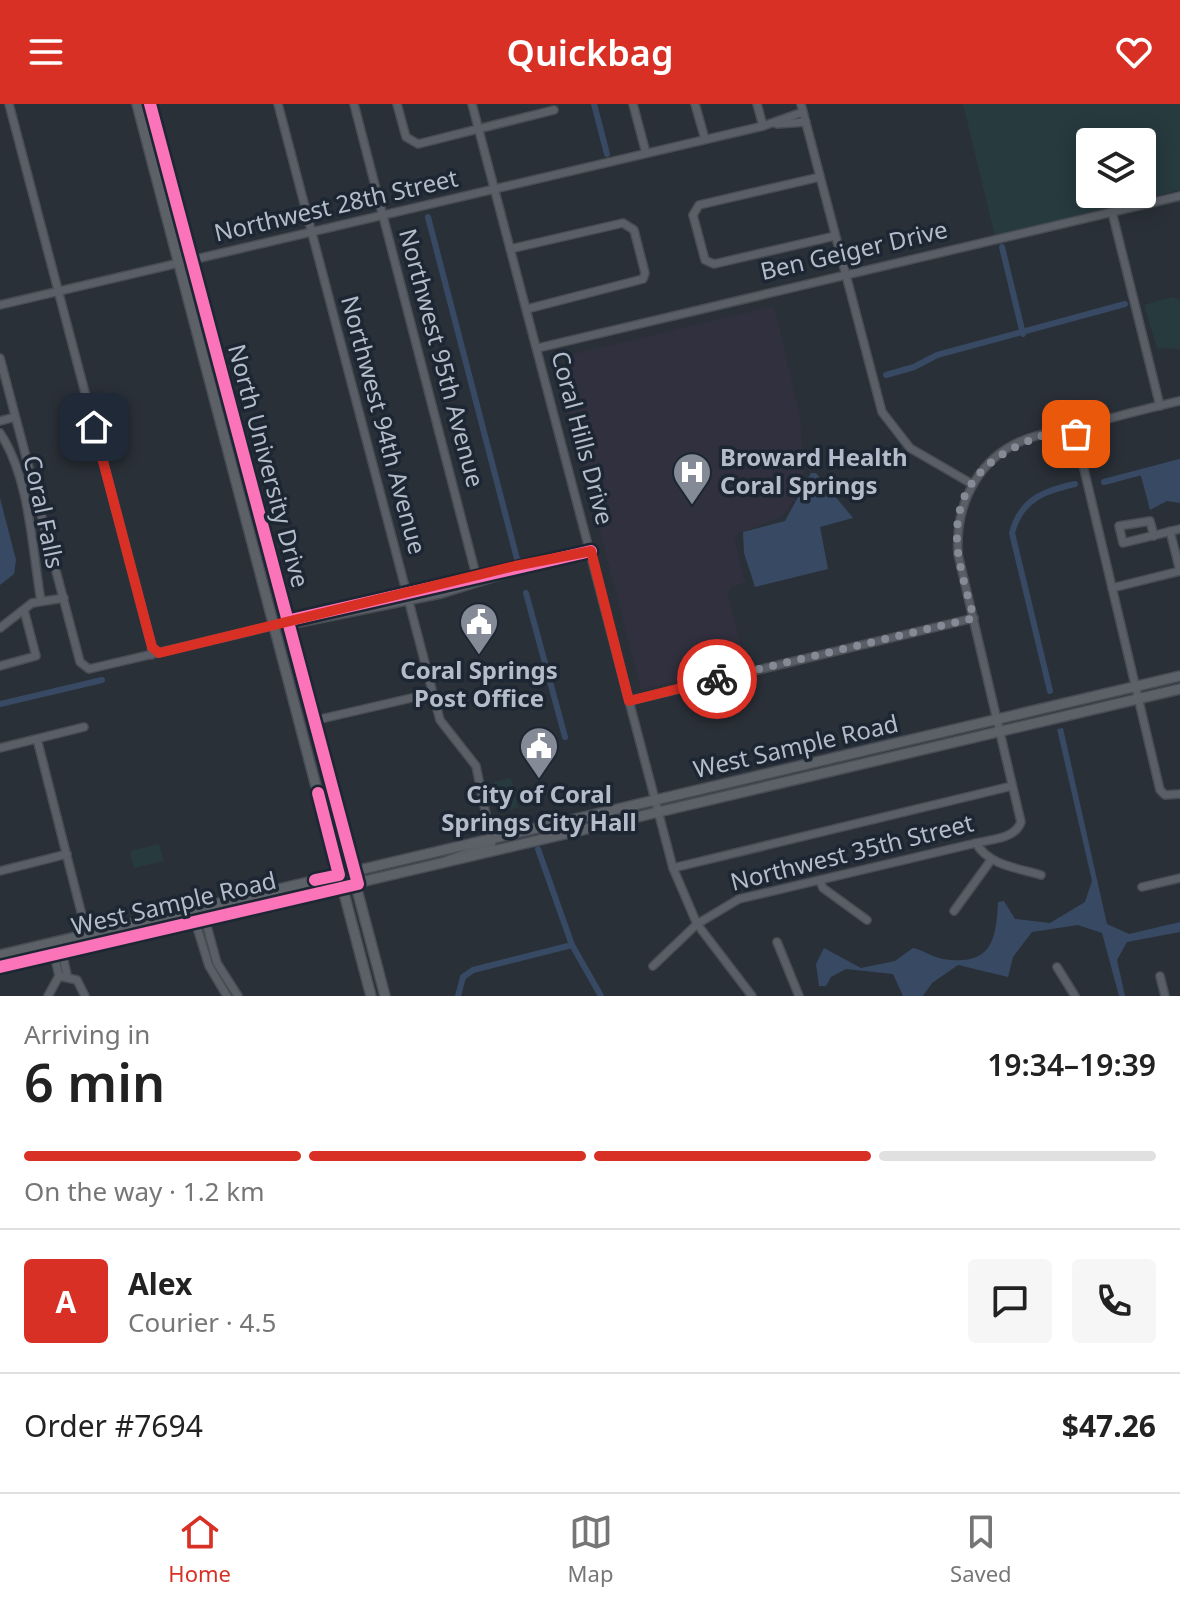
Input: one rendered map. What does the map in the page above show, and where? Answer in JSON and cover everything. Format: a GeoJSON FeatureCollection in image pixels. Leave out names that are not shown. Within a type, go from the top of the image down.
{"type":"FeatureCollection","features":[{"type":"Feature","properties":{"kind":"main road","name":"North University Drive"},"geometry":{"type":"LineString","coordinates":[[137,104],[371,996]]}},
{"type":"Feature","properties":{"kind":"main road","name":"North University Drive"},"geometry":{"type":"LineString","coordinates":[[150,104],[315,735],[358,884],[385,996]]}},
{"type":"Feature","properties":{"kind":"main road"},"geometry":{"type":"LineString","coordinates":[[218,412],[240,448]]}},
{"type":"Feature","properties":{"kind":"main road"},"geometry":{"type":"LineString","coordinates":[[225,441],[236,452],[249,482]]}},
{"type":"Feature","properties":{"kind":"main road","name":"West Sample Road"},"geometry":{"type":"LineString","coordinates":[[0,955],[1180,676]]}},
{"type":"Feature","properties":{"kind":"main road","name":"West Sample Road"},"geometry":{"type":"LineString","coordinates":[[0,967],[1180,689]]}},
{"type":"Feature","properties":{"kind":"main road"},"geometry":{"type":"LineString","coordinates":[[298,715],[312,721]]}},
{"type":"Feature","properties":{"kind":"main road"},"geometry":{"type":"LineString","coordinates":[[298,715],[315,735]]}},
{"type":"Feature","properties":{"kind":"main road"},"geometry":{"type":"LineString","coordinates":[[825,774],[832,765],[882,747]]}},
{"type":"Feature","properties":{"kind":"main road"},"geometry":{"type":"LineString","coordinates":[[796,780],[818,768],[821,762]]}},
{"type":"Feature","properties":{"kind":"main road"},"geometry":{"type":"LineString","coordinates":[[497,850],[505,842],[528,837],[542,828]]}},
{"type":"Feature","properties":{"kind":"main road"},"geometry":{"type":"LineString","coordinates":[[102,943],[105,936],[148,925],[162,917]]}},
{"type":"Feature","properties":{"kind":"main road"},"geometry":{"type":"LineString","coordinates":[[20,962],[33,954],[80,943],[87,935]]}},
{"type":"Feature","properties":{"kind":"street"},"geometry":{"type":"LineString","coordinates":[[9,104],[154,652]]}},
{"type":"Feature","properties":{"kind":"street","name":"Northwest 94th Avenue"},"geometry":{"type":"LineString","coordinates":[[278,104],[441,724],[476,766],[493,839]]}},
{"type":"Feature","properties":{"kind":"street","name":"Northwest 95th Avenue"},"geometry":{"type":"LineString","coordinates":[[354,104],[476,575]]}},
{"type":"Feature","properties":{"kind":"street"},"geometry":{"type":"LineString","coordinates":[[397,104],[406,137],[418,144],[554,110]]}},
{"type":"Feature","properties":{"kind":"street","name":"Coral Hills Drive"},"geometry":{"type":"LineString","coordinates":[[472,104],[673,868],[697,924],[752,996]]}},
{"type":"Feature","properties":{"kind":"street"},"geometry":{"type":"LineString","coordinates":[[633,104],[646,153]]}},
{"type":"Feature","properties":{"kind":"street"},"geometry":{"type":"LineString","coordinates":[[695,104],[705,139]]}},
{"type":"Feature","properties":{"kind":"street"},"geometry":{"type":"LineString","coordinates":[[757,104],[763,126]]}},
{"type":"Feature","properties":{"kind":"street"},"geometry":{"type":"LineString","coordinates":[[802,108],[875,390],[889,425],[910,448],[972,484]]}},
{"type":"Feature","properties":{"kind":"street","name":"Northwest 28th Street"},"geometry":{"type":"LineString","coordinates":[[763,126],[802,108]]}},
{"type":"Feature","properties":{"kind":"street","name":"Northwest 28th Street"},"geometry":{"type":"LineString","coordinates":[[0,305],[493,189],[508,190],[524,183],[705,139],[763,126],[806,122]]}},
{"type":"Feature","properties":{"kind":"street"},"geometry":{"type":"LineString","coordinates":[[820,177],[699,205],[694,210],[705,260],[709,263],[835,236]]}},
{"type":"Feature","properties":{"kind":"street","name":"Ben Geiger Drive"},"geometry":{"type":"LineString","coordinates":[[538,348],[1180,196]]}},
{"type":"Feature","properties":{"kind":"street"},"geometry":{"type":"LineString","coordinates":[[1112,212],[1160,406]]}},
{"type":"Feature","properties":{"kind":"street"},"geometry":{"type":"LineString","coordinates":[[510,249],[623,223],[630,225],[645,273],[643,279],[527,309]]}},
{"type":"Feature","properties":{"kind":"street"},"geometry":{"type":"LineString","coordinates":[[0,358],[80,662],[85,667],[94,669],[154,652],[407,596],[488,582],[537,564]]}},
{"type":"Feature","properties":{"kind":"street"},"geometry":{"type":"LineString","coordinates":[[673,868],[1012,786],[957,537],[958,517],[972,484],[996,457],[1011,446],[1035,436],[1180,401]]}},
{"type":"Feature","properties":{"kind":"street"},"geometry":{"type":"LineString","coordinates":[[0,421],[15,417]]}},
{"type":"Feature","properties":{"kind":"street"},"geometry":{"type":"LineString","coordinates":[[1074,427],[1160,790],[1165,795],[1180,794]]}},
{"type":"Feature","properties":{"kind":"street","name":"Coral Falls"},"geometry":{"type":"LineString","coordinates":[[0,433],[14,464],[33,537],[41,601]]}},
{"type":"Feature","properties":{"kind":"street"},"geometry":{"type":"LineString","coordinates":[[1154,536],[1150,521],[1119,526],[1123,543],[1154,536],[1176,530]]}},
{"type":"Feature","properties":{"kind":"street"},"geometry":{"type":"LineString","coordinates":[[1112,588],[1180,571],[1176,530]]}},
{"type":"Feature","properties":{"kind":"street"},"geometry":{"type":"LineString","coordinates":[[1176,530],[1180,540]]}},
{"type":"Feature","properties":{"kind":"street"},"geometry":{"type":"LineString","coordinates":[[407,596],[476,575],[591,551]]}},
{"type":"Feature","properties":{"kind":"street","name":"Coral Falls"},"geometry":{"type":"LineString","coordinates":[[0,628],[41,601],[64,598]]}},
{"type":"Feature","properties":{"kind":"street"},"geometry":{"type":"LineString","coordinates":[[0,666],[36,656],[24,610]]}},
{"type":"Feature","properties":{"kind":"street"},"geometry":{"type":"LineString","coordinates":[[629,701],[974,618]]}},
{"type":"Feature","properties":{"kind":"street"},"geometry":{"type":"LineString","coordinates":[[312,721],[433,693]]}},
{"type":"Feature","properties":{"kind":"street"},"geometry":{"type":"LineString","coordinates":[[0,748],[84,727]]}},
{"type":"Feature","properties":{"kind":"street"},"geometry":{"type":"LineString","coordinates":[[37,739],[87,935]]}},
{"type":"Feature","properties":{"kind":"street","name":"Northwest 35th Street"},"geometry":{"type":"LineString","coordinates":[[653,966],[697,924],[739,899],[1013,834],[1021,822],[1012,786]]}},
{"type":"Feature","properties":{"kind":"street"},"geometry":{"type":"LineString","coordinates":[[442,863],[456,855],[489,848],[493,839]]}},
{"type":"Feature","properties":{"kind":"street"},"geometry":{"type":"LineString","coordinates":[[976,843],[991,860],[1041,875]]}},
{"type":"Feature","properties":{"kind":"street"},"geometry":{"type":"LineString","coordinates":[[1,868],[67,854]]}},
{"type":"Feature","properties":{"kind":"street"},"geometry":{"type":"LineString","coordinates":[[954,911],[991,860]]}},
{"type":"Feature","properties":{"kind":"street"},"geometry":{"type":"LineString","coordinates":[[1142,887],[1180,878]]}},
{"type":"Feature","properties":{"kind":"street"},"geometry":{"type":"LineString","coordinates":[[820,881],[823,888],[867,920]]}},
{"type":"Feature","properties":{"kind":"street"},"geometry":{"type":"LineString","coordinates":[[200,920],[215,970],[227,996]]}},
{"type":"Feature","properties":{"kind":"street"},"geometry":{"type":"LineString","coordinates":[[777,942],[799,996]]}},
{"type":"Feature","properties":{"kind":"street"},"geometry":{"type":"LineString","coordinates":[[48,996],[63,975],[58,953]]}},
{"type":"Feature","properties":{"kind":"street"},"geometry":{"type":"LineString","coordinates":[[1057,967],[1075,996]]}},
{"type":"Feature","properties":{"kind":"street"},"geometry":{"type":"LineString","coordinates":[[215,970],[238,996]]}},
{"type":"Feature","properties":{"kind":"street"},"geometry":{"type":"LineString","coordinates":[[63,975],[77,980],[85,996]]}},
{"type":"Feature","properties":{"kind":"street"},"geometry":{"type":"LineString","coordinates":[[1160,976],[1165,996]]}},
{"type":"Feature","properties":{"kind":"shaded area","name":"Broward Health Coral Springs"},"geometry":{"type":"Polygon","coordinates":[[[774,306],[800,416],[804,476],[798,495],[782,517],[734,535],[745,582],[731,587],[728,594],[745,663],[641,690],[560,377],[573,354],[774,306]]]}},
{"type":"Feature","properties":{"kind":"green space"},"geometry":{"type":"Polygon","coordinates":[[[963,104],[1180,104],[1180,190],[1156,196],[1156,128],[1076,128],[1076,208],[1108,208],[995,236],[963,104]]]}},
{"type":"Feature","properties":{"kind":"green space"},"geometry":{"type":"Polygon","coordinates":[[[1172,297],[1180,300],[1180,349],[1157,348],[1144,305],[1172,297]]]}},
{"type":"Feature","properties":{"kind":"green space"},"geometry":{"type":"Polygon","coordinates":[[[511,778],[518,808],[502,812],[494,782],[511,778]]]}},
{"type":"Feature","properties":{"kind":"green space"},"geometry":{"type":"Polygon","coordinates":[[[159,844],[164,861],[134,868],[130,851],[159,844]]]}},
{"type":"Feature","properties":{"kind":"water"},"geometry":{"type":"Polygon","coordinates":[[[1180,462],[1180,503],[1167,501],[1150,510],[1140,472],[1180,462]]]}},
{"type":"Feature","properties":{"kind":"water"},"geometry":{"type":"Polygon","coordinates":[[[811,473],[816,473],[853,518],[820,527],[828,569],[755,587],[744,553],[743,532],[785,521],[811,473]]]}},
{"type":"Feature","properties":{"kind":"water"},"geometry":{"type":"Polygon","coordinates":[[[0,498],[16,560],[14,574],[0,585],[0,498]]]}},
{"type":"Feature","properties":{"kind":"water"},"geometry":{"type":"Polygon","coordinates":[[[1063,728],[1107,924],[1129,934],[1180,922],[1180,932],[1127,942],[1117,960],[1125,996],[1119,996],[1102,933],[1078,925],[1032,932],[1013,957],[1008,977],[958,965],[932,983],[923,996],[903,996],[893,974],[846,969],[831,977],[826,986],[819,986],[816,964],[824,948],[861,968],[895,961],[913,948],[943,959],[972,959],[988,948],[995,929],[998,902],[1004,901],[1015,919],[1050,923],[1085,902],[1092,881],[1057,729],[1063,728]]]}},
{"type":"Feature","properties":{"kind":"waterway"},"geometry":{"type":"LineString","coordinates":[[594,104],[607,154]]}},
{"type":"Feature","properties":{"kind":"waterway"},"geometry":{"type":"LineString","coordinates":[[428,217],[517,559]]}},
{"type":"Feature","properties":{"kind":"waterway"},"geometry":{"type":"LineString","coordinates":[[1002,247],[1023,334]]}},
{"type":"Feature","properties":{"kind":"waterway"},"geometry":{"type":"LineString","coordinates":[[886,375],[914,367],[937,355],[1125,304]]}},
{"type":"Feature","properties":{"kind":"waterway"},"geometry":{"type":"LineString","coordinates":[[1104,482],[1180,462]]}},
{"type":"Feature","properties":{"kind":"waterway"},"geometry":{"type":"LineString","coordinates":[[1050,691],[1012,533],[1021,512],[1035,498],[1075,484]]}},
{"type":"Feature","properties":{"kind":"waterway"},"geometry":{"type":"LineString","coordinates":[[526,593],[565,737]]}},
{"type":"Feature","properties":{"kind":"waterway"},"geometry":{"type":"LineString","coordinates":[[0,704],[102,680]]}},
{"type":"Feature","properties":{"kind":"waterway"},"geometry":{"type":"LineString","coordinates":[[538,849],[572,945],[601,996]]}},
{"type":"Feature","properties":{"kind":"waterway"},"geometry":{"type":"LineString","coordinates":[[458,996],[463,977],[473,970],[572,945]]}},
{"type":"Feature","properties":{"kind":"cycle path"},"geometry":{"type":"LineString","coordinates":[[0,967],[358,884],[150,104]]}},
{"type":"Feature","properties":{"kind":"cycle path"},"geometry":{"type":"LineString","coordinates":[[286,621],[591,551]]}},
{"type":"Feature","properties":{"kind":"cycle path"},"geometry":{"type":"LineString","coordinates":[[315,880],[339,875],[318,793]]}},
{"type":"Feature","properties":{"kind":"way so far"},"geometry":{"type":"LineString","coordinates":[[717,679],[974,618],[958,554],[958,517],[963,499],[982,472],[1011,446],[1035,436],[1074,427],[1076,434]]}},
{"type":"Feature","properties":{"kind":"place","name":"Broward Health Coral Springs"},"geometry":{"type":"Point","coordinates":[692,506]}},
{"type":"Feature","properties":{"kind":"place","name":"Coral Springs Post Office"},"geometry":{"type":"Point","coordinates":[479,656]}},
{"type":"Feature","properties":{"kind":"place","name":"City of Coral Springs City Hall"},"geometry":{"type":"Point","coordinates":[539,780]}},
{"type":"Feature","properties":{"kind":"route"},"geometry":{"type":"LineString","coordinates":[[94,427],[152,647],[159,653],[515,566],[591,551],[629,701],[717,679]]}}]}
